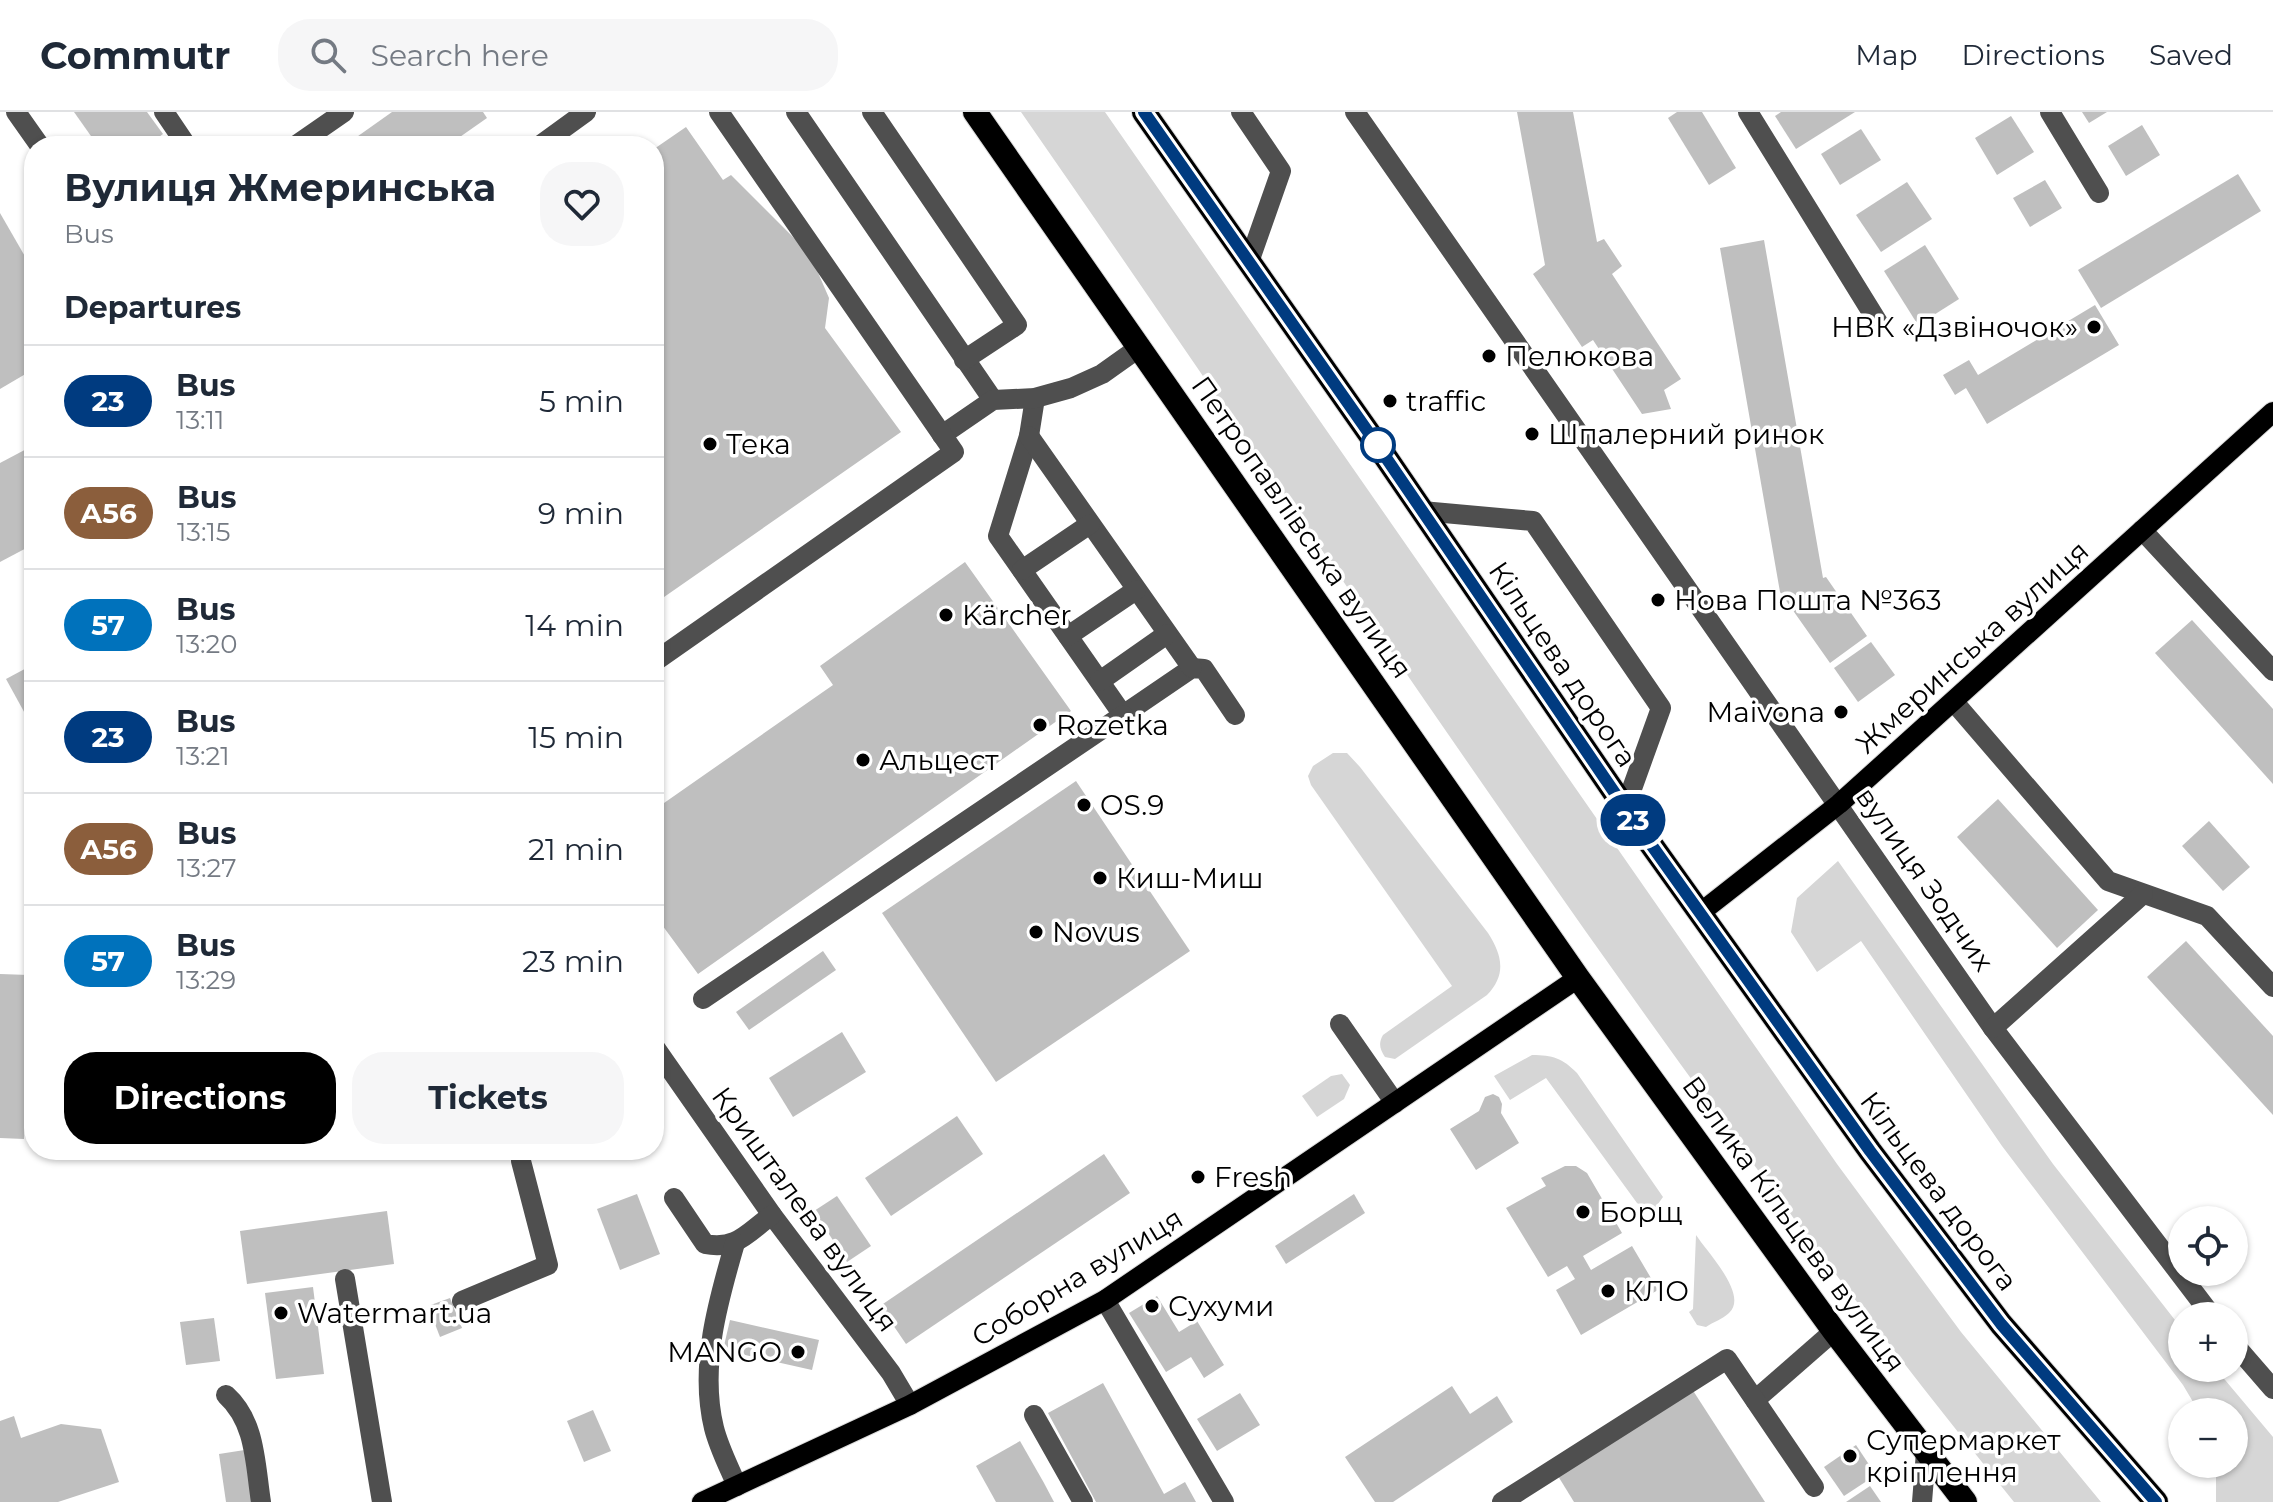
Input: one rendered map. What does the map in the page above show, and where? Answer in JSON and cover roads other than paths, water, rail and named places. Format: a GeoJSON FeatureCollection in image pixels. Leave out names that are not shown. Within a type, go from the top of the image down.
{"type":"FeatureCollection","features":[{"type":"Feature","properties":{"kind":"highway","name":"Петропавлівська вулиця"},"geometry":{"type":"LineString","coordinates":[[975,112],[1578,978]]}},
{"type":"Feature","properties":{"kind":"highway","name":"Кільцева дорога"},"geometry":{"type":"LineString","coordinates":[[1144,112],[1625,808],[1870,1151],[2001,1324],[2156,1502]]}},
{"type":"Feature","properties":{"kind":"highway","name":"Велика Кільцева вулиця"},"geometry":{"type":"LineString","coordinates":[[1578,978],[1834,1331],[1965,1502]]}},
{"type":"Feature","properties":{"kind":"main road","name":"Жмеринська вулиця"},"geometry":{"type":"LineString","coordinates":[[1700,913],[1839,804],[2273,412]]}},
{"type":"Feature","properties":{"kind":"main road","name":"Соборна вулиця"},"geometry":{"type":"LineString","coordinates":[[702,1502],[910,1405],[1105,1300],[1578,978]]}},
{"type":"Feature","properties":{"kind":"street"},"geometry":{"type":"LineString","coordinates":[[16,112],[33,136]]}},
{"type":"Feature","properties":{"kind":"street"},"geometry":{"type":"LineString","coordinates":[[164,112],[180,136]]}},
{"type":"Feature","properties":{"kind":"street"},"geometry":{"type":"LineString","coordinates":[[309,136],[344,112]]}},
{"type":"Feature","properties":{"kind":"street"},"geometry":{"type":"LineString","coordinates":[[553,136],[586,112]]}},
{"type":"Feature","properties":{"kind":"street"},"geometry":{"type":"LineString","coordinates":[[664,655],[954,452],[719,112]]}},
{"type":"Feature","properties":{"kind":"street"},"geometry":{"type":"LineString","coordinates":[[796,112],[993,400]]}},
{"type":"Feature","properties":{"kind":"street"},"geometry":{"type":"LineString","coordinates":[[872,112],[1017,325],[964,360]]}},
{"type":"Feature","properties":{"kind":"street"},"geometry":{"type":"LineString","coordinates":[[1241,112],[1281,171],[1249,262]]}},
{"type":"Feature","properties":{"kind":"street","name":"вулиця Зодчих"},"geometry":{"type":"LineString","coordinates":[[1355,112],[1993,1028],[2201,1302]]}},
{"type":"Feature","properties":{"kind":"street"},"geometry":{"type":"LineString","coordinates":[[1748,112],[1879,324]]}},
{"type":"Feature","properties":{"kind":"street"},"geometry":{"type":"LineString","coordinates":[[2050,112],[2099,193]]}},
{"type":"Feature","properties":{"kind":"street"},"geometry":{"type":"LineString","coordinates":[[942,435],[993,400],[1035,398],[1071,388],[1102,374],[1140,347]]}},
{"type":"Feature","properties":{"kind":"street"},"geometry":{"type":"LineString","coordinates":[[1035,398],[1029,436],[998,536],[1123,715]]}},
{"type":"Feature","properties":{"kind":"street"},"geometry":{"type":"LineString","coordinates":[[1029,436],[1192,668]]}},
{"type":"Feature","properties":{"kind":"street"},"geometry":{"type":"LineString","coordinates":[[1422,511],[1533,521],[1661,708],[1625,808]]}},
{"type":"Feature","properties":{"kind":"street"},"geometry":{"type":"LineString","coordinates":[[1022,570],[1090,524]]}},
{"type":"Feature","properties":{"kind":"street"},"geometry":{"type":"LineString","coordinates":[[2142,530],[2273,671]]}},
{"type":"Feature","properties":{"kind":"street"},"geometry":{"type":"LineString","coordinates":[[1068,636],[1136,590]]}},
{"type":"Feature","properties":{"kind":"street"},"geometry":{"type":"LineString","coordinates":[[1100,681],[1167,634]]}},
{"type":"Feature","properties":{"kind":"street"},"geometry":{"type":"LineString","coordinates":[[703,999],[1192,668],[1204,669],[1235,715]]}},
{"type":"Feature","properties":{"kind":"street"},"geometry":{"type":"LineString","coordinates":[[1954,702],[2108,881],[2207,916],[2273,987]]}},
{"type":"Feature","properties":{"kind":"street"},"geometry":{"type":"LineString","coordinates":[[1993,1028],[2143,894]]}},
{"type":"Feature","properties":{"kind":"street"},"geometry":{"type":"LineString","coordinates":[[1340,1024],[1395,1103]]}},
{"type":"Feature","properties":{"kind":"street","name":"Кришталева вулиця"},"geometry":{"type":"LineString","coordinates":[[664,1067],[891,1373],[910,1405]]}},
{"type":"Feature","properties":{"kind":"street"},"geometry":{"type":"LineString","coordinates":[[462,1301],[548,1265],[521,1160]]}},
{"type":"Feature","properties":{"kind":"street"},"geometry":{"type":"LineString","coordinates":[[674,1198],[705,1244],[723,1247],[735,1243],[772,1215]]}},
{"type":"Feature","properties":{"kind":"street"},"geometry":{"type":"LineString","coordinates":[[735,1243],[710,1352],[710,1400],[714,1427],[737,1486]]}},
{"type":"Feature","properties":{"kind":"street"},"geometry":{"type":"LineString","coordinates":[[345,1279],[382,1502]]}},
{"type":"Feature","properties":{"kind":"street"},"geometry":{"type":"LineString","coordinates":[[1105,1300],[1224,1502]]}},
{"type":"Feature","properties":{"kind":"street"},"geometry":{"type":"LineString","coordinates":[[1755,1400],[1834,1331]]}},
{"type":"Feature","properties":{"kind":"street"},"geometry":{"type":"LineString","coordinates":[[1510,1500],[1727,1359],[1814,1487]]}},
{"type":"Feature","properties":{"kind":"street"},"geometry":{"type":"LineString","coordinates":[[2248,1360],[2273,1389]]}},
{"type":"Feature","properties":{"kind":"street"},"geometry":{"type":"LineString","coordinates":[[226,1395],[245,1418],[250,1432],[261,1502]]}},
{"type":"Feature","properties":{"kind":"street"},"geometry":{"type":"LineString","coordinates":[[1034,1415],[1083,1502]]}},
{"type":"Feature","properties":{"kind":"street"},"geometry":{"type":"LineString","coordinates":[[1922,1502],[1926,1452]]}},
{"type":"Feature","properties":{"kind":"place","name":"НВК «Дзвіночок»"},"geometry":{"type":"Point","coordinates":[2094,327]}},
{"type":"Feature","properties":{"kind":"place","name":"Пелюкова"},"geometry":{"type":"Point","coordinates":[1489,356]}},
{"type":"Feature","properties":{"kind":"place","name":"traffic"},"geometry":{"type":"Point","coordinates":[1390,401]}},
{"type":"Feature","properties":{"kind":"place","name":"Шпалерний ринок"},"geometry":{"type":"Point","coordinates":[1532,434]}},
{"type":"Feature","properties":{"kind":"place","name":"Тека"},"geometry":{"type":"Point","coordinates":[710,444]}},
{"type":"Feature","properties":{"kind":"place","name":"Нова Пошта №363"},"geometry":{"type":"Point","coordinates":[1658,600]}},
{"type":"Feature","properties":{"kind":"place","name":"Kärcher"},"geometry":{"type":"Point","coordinates":[946,615]}},
{"type":"Feature","properties":{"kind":"place","name":"Maivona"},"geometry":{"type":"Point","coordinates":[1841,712]}},
{"type":"Feature","properties":{"kind":"place","name":"Rozetka"},"geometry":{"type":"Point","coordinates":[1040,725]}},
{"type":"Feature","properties":{"kind":"place","name":"Альцест"},"geometry":{"type":"Point","coordinates":[863,760]}},
{"type":"Feature","properties":{"kind":"place","name":"OS.9"},"geometry":{"type":"Point","coordinates":[1084,805]}},
{"type":"Feature","properties":{"kind":"place","name":"Киш-Миш"},"geometry":{"type":"Point","coordinates":[1100,878]}},
{"type":"Feature","properties":{"kind":"place","name":"Novus"},"geometry":{"type":"Point","coordinates":[1036,932]}},
{"type":"Feature","properties":{"kind":"place","name":"Fresh"},"geometry":{"type":"Point","coordinates":[1198,1177]}},
{"type":"Feature","properties":{"kind":"place","name":"Борщ"},"geometry":{"type":"Point","coordinates":[1583,1212]}},
{"type":"Feature","properties":{"kind":"place","name":"КЛО"},"geometry":{"type":"Point","coordinates":[1608,1291]}},
{"type":"Feature","properties":{"kind":"place","name":"Сухуми"},"geometry":{"type":"Point","coordinates":[1152,1306]}},
{"type":"Feature","properties":{"kind":"place","name":"Watermart.ua"},"geometry":{"type":"Point","coordinates":[281,1313]}},
{"type":"Feature","properties":{"kind":"place","name":"MANGO"},"geometry":{"type":"Point","coordinates":[798,1352]}},
{"type":"Feature","properties":{"kind":"place","name":"Супермаркет кріплення"},"geometry":{"type":"Point","coordinates":[1850,1456]}}]}
